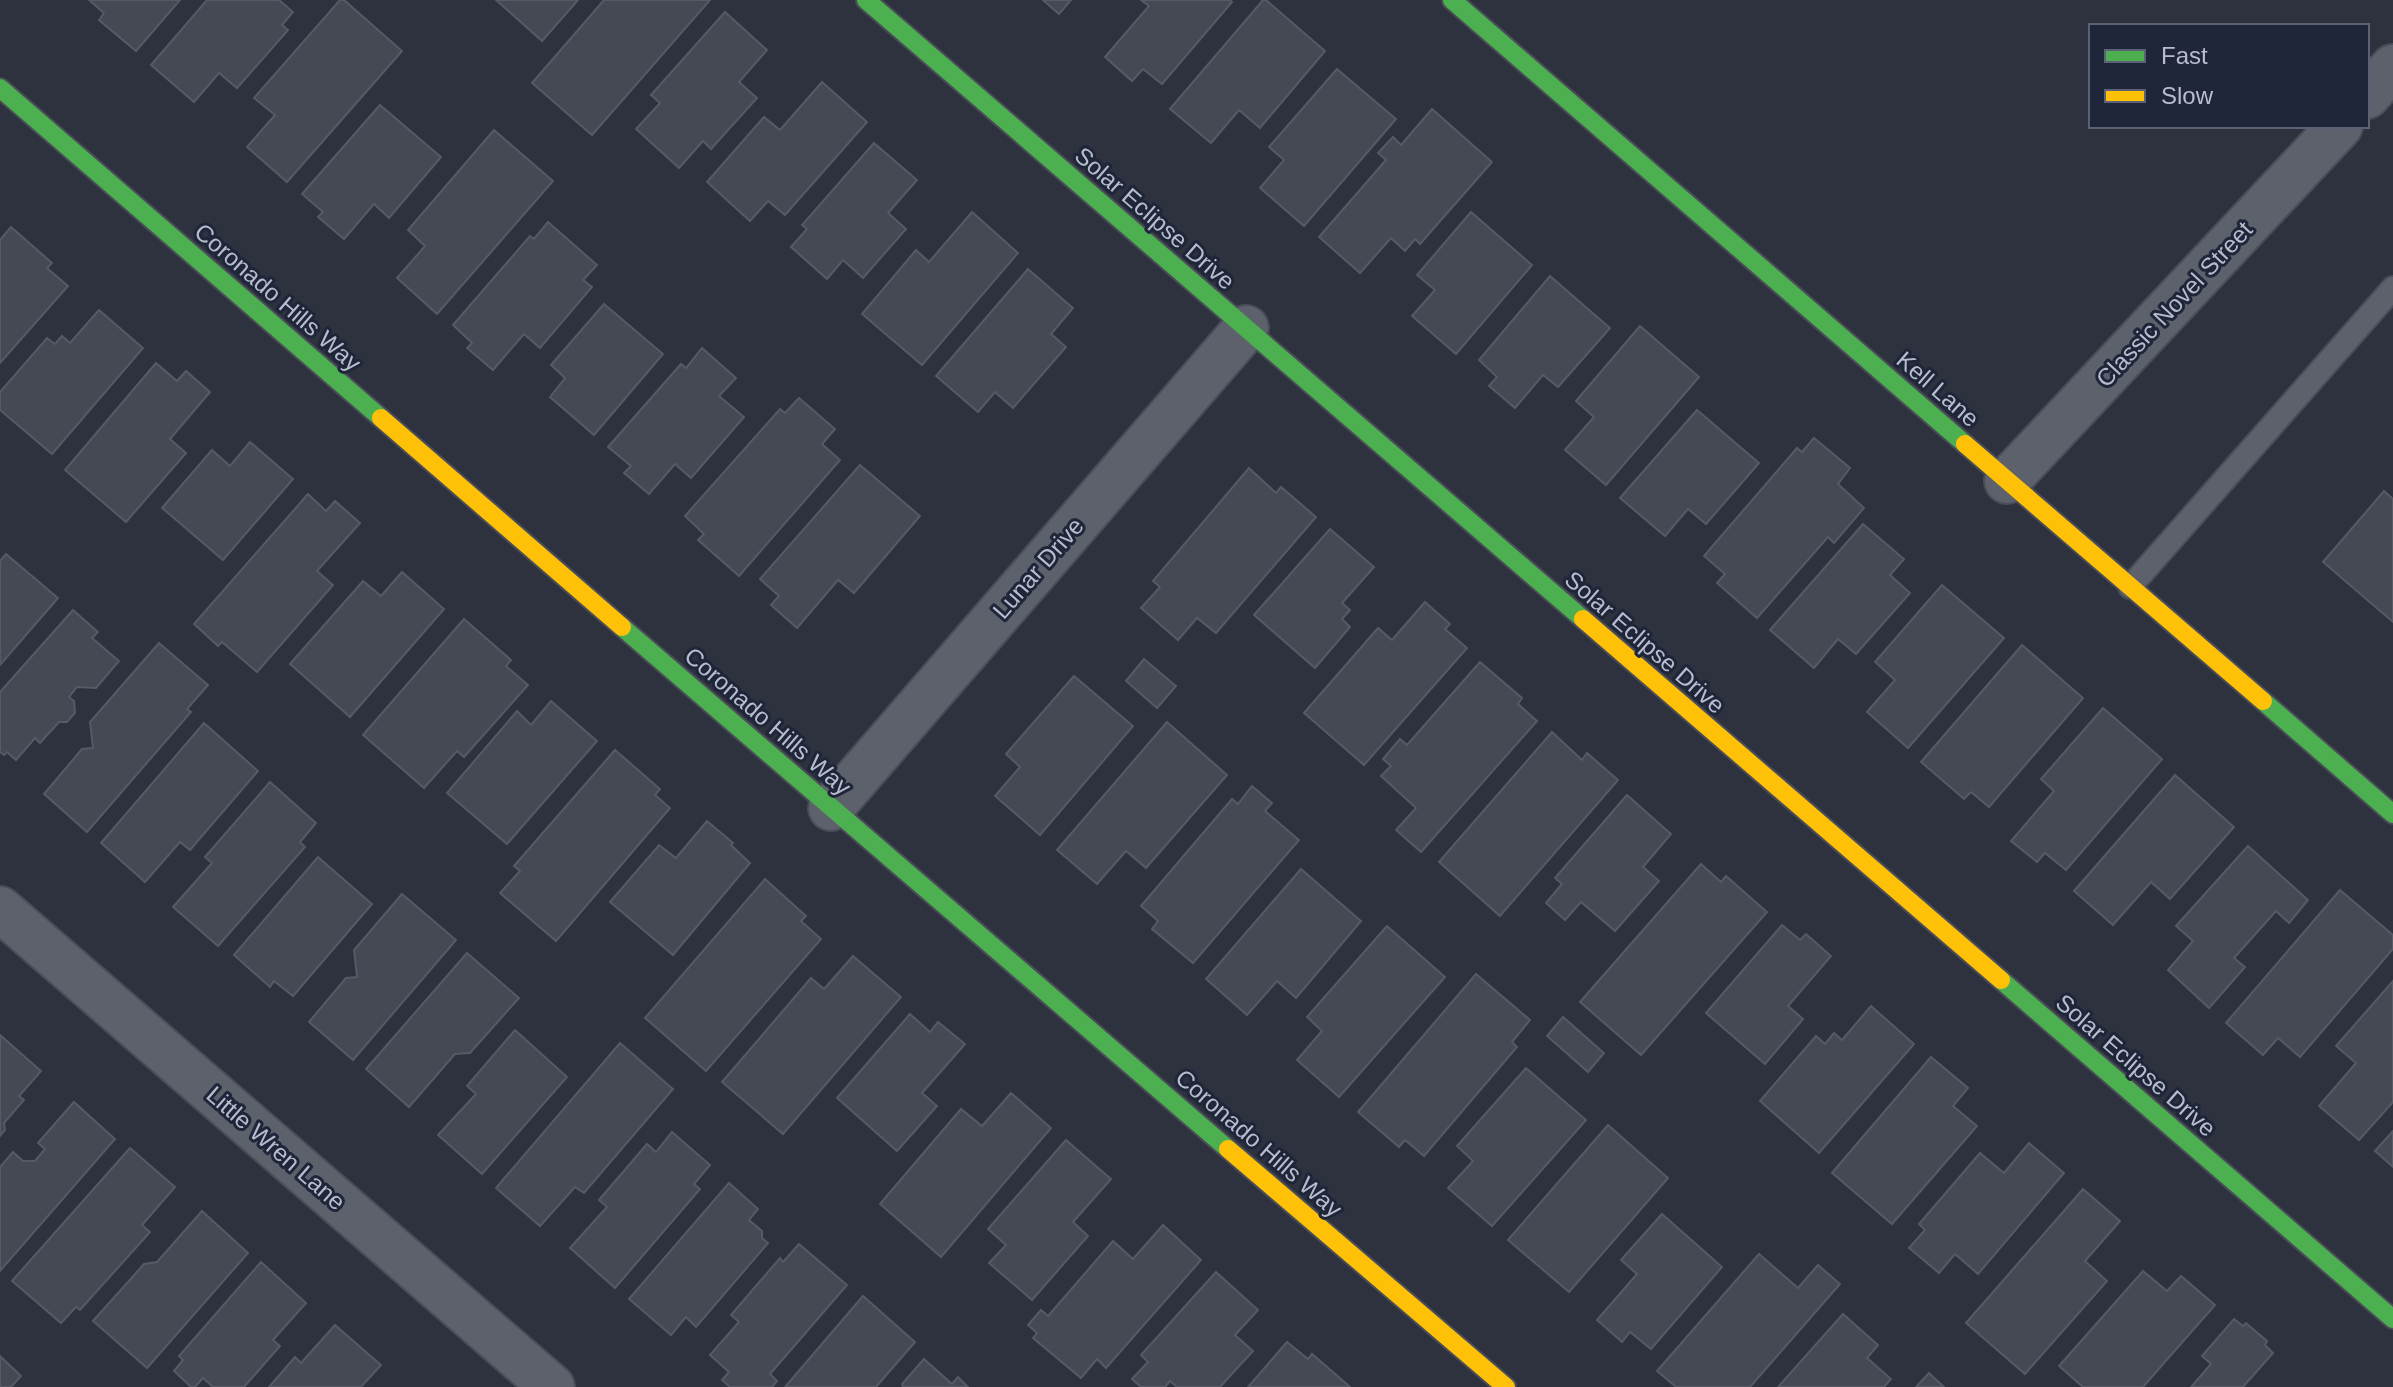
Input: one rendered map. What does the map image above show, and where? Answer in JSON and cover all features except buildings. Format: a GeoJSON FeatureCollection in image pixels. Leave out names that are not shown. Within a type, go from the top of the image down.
{"type":"FeatureCollection","features":[{"type":"Feature","properties":{"kind":"street","name":"Solar Eclipse Drive"},"geometry":{"type":"LineString","coordinates":[[866,0],[2393,1319]]}},
{"type":"Feature","properties":{"kind":"street","name":"Kell Lane"},"geometry":{"type":"LineString","coordinates":[[1452,0],[2393,814]]}},
{"type":"Feature","properties":{"kind":"street"},"geometry":{"type":"LineString","coordinates":[[2369,94],[2393,67]]}},
{"type":"Feature","properties":{"kind":"street","name":"Coronado Hills Way"},"geometry":{"type":"LineString","coordinates":[[0,88],[831,808],[1506,1387]]}},
{"type":"Feature","properties":{"kind":"street","name":"Classic Novel Street"},"geometry":{"type":"LineString","coordinates":[[2007,481],[2338,128]]}},
{"type":"Feature","properties":{"kind":"street","name":"Lunar Drive"},"geometry":{"type":"LineString","coordinates":[[831,808],[1246,328]]}},
{"type":"Feature","properties":{"kind":"street","name":"Little Wren Lane"},"geometry":{"type":"LineString","coordinates":[[0,909],[552,1387]]}},
{"type":"Feature","properties":{"kind":"lane"},"geometry":{"type":"LineString","coordinates":[[2130,587],[2393,288]]}},
{"type":"Feature","properties":{"kind":"traffic: fast"},"geometry":{"type":"LineString","coordinates":[[866,0],[1583,619]]}},
{"type":"Feature","properties":{"kind":"traffic: fast"},"geometry":{"type":"LineString","coordinates":[[1452,0],[1965,444]]}},
{"type":"Feature","properties":{"kind":"traffic: fast"},"geometry":{"type":"LineString","coordinates":[[0,88],[381,418]]}},
{"type":"Feature","properties":{"kind":"traffic: fast"},"geometry":{"type":"LineString","coordinates":[[622,627],[1228,1149]]}},
{"type":"Feature","properties":{"kind":"traffic: fast"},"geometry":{"type":"LineString","coordinates":[[2263,701],[2393,814]]}},
{"type":"Feature","properties":{"kind":"traffic: fast"},"geometry":{"type":"LineString","coordinates":[[2001,980],[2393,1319]]}},
{"type":"Feature","properties":{"kind":"traffic: slow"},"geometry":{"type":"LineString","coordinates":[[381,418],[622,627]]}},
{"type":"Feature","properties":{"kind":"traffic: slow"},"geometry":{"type":"LineString","coordinates":[[1965,444],[2263,701]]}},
{"type":"Feature","properties":{"kind":"traffic: slow"},"geometry":{"type":"LineString","coordinates":[[1583,619],[2001,980]]}},
{"type":"Feature","properties":{"kind":"traffic: slow"},"geometry":{"type":"LineString","coordinates":[[1228,1149],[1506,1387]]}}]}
